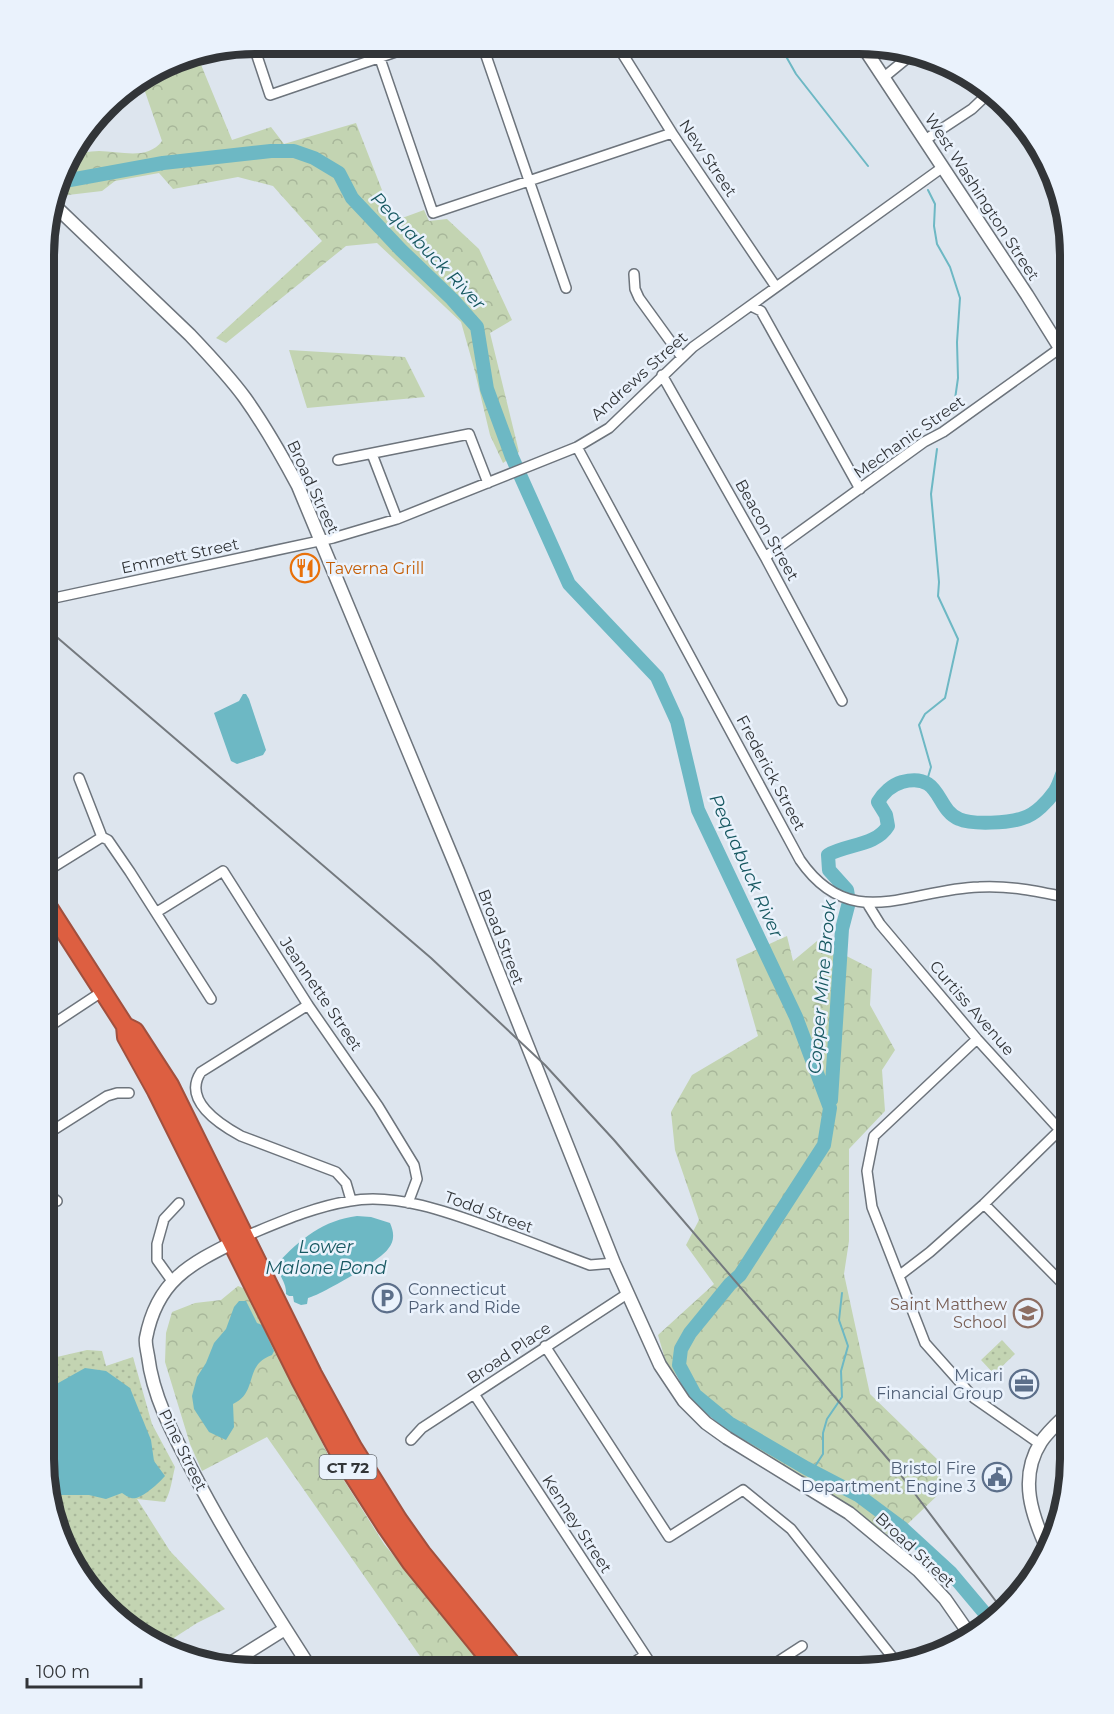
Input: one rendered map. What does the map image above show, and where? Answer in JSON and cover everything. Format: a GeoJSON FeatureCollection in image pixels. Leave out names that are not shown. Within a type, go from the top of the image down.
{"type":"FeatureCollection","features":[{"type":"Feature","properties":{"kind":"highway","name":"CT 72"},"geometry":{"type":"LineString","coordinates":[[54,915],[125,1026],[126,1037],[375,1483],[422,1553],[509,1660]]}},
{"type":"Feature","properties":{"kind":"highway","name":"CT 72"},"geometry":{"type":"LineString","coordinates":[[239,1240],[319,1416],[362,1492],[411,1563],[489,1660]]}},
{"type":"Feature","properties":{"kind":"main road","name":"West Washington Street"},"geometry":{"type":"LineString","coordinates":[[868,55],[1060,338]]}},
{"type":"Feature","properties":{"kind":"main road","name":"Broad Street"},"geometry":{"type":"LineString","coordinates":[[59,211],[190,334],[245,398],[270,435],[298,486],[458,871],[614,1263],[660,1365],[684,1401],[706,1423],[849,1513],[918,1570],[945,1599],[966,1629]]}},
{"type":"Feature","properties":{"kind":"main road","name":"Pine Street"},"geometry":{"type":"LineString","coordinates":[[239,1240],[182,1272],[162,1294],[146,1340],[151,1379],[173,1435],[207,1498],[305,1660]]}},
{"type":"Feature","properties":{"kind":"main road"},"geometry":{"type":"LineString","coordinates":[[1043,1540],[1029,1498],[1029,1478],[1040,1444],[1060,1422]]}},
{"type":"Feature","properties":{"kind":"main road"},"geometry":{"type":"LineString","coordinates":[[237,1659],[285,1629]]}},
{"type":"Feature","properties":{"kind":"street"},"geometry":{"type":"LineString","coordinates":[[256,54],[270,95],[391,54]]}},
{"type":"Feature","properties":{"kind":"street"},"geometry":{"type":"LineString","coordinates":[[379,54],[433,213],[672,133]]}},
{"type":"Feature","properties":{"kind":"street"},"geometry":{"type":"LineString","coordinates":[[485,54],[566,288]]}},
{"type":"Feature","properties":{"kind":"street","name":"New Street"},"geometry":{"type":"LineString","coordinates":[[623,54],[672,133],[776,287]]}},
{"type":"Feature","properties":{"kind":"street"},"geometry":{"type":"LineString","coordinates":[[883,78],[905,60]]}},
{"type":"Feature","properties":{"kind":"street"},"geometry":{"type":"LineString","coordinates":[[925,140],[972,109],[984,98]]}},
{"type":"Feature","properties":{"kind":"street","name":"Andrews Street"},"geometry":{"type":"LineString","coordinates":[[321,541],[397,519],[577,447],[609,428],[681,356],[943,167]]}},
{"type":"Feature","properties":{"kind":"street"},"geometry":{"type":"LineString","coordinates":[[634,274],[635,289],[639,298],[681,356]]}},
{"type":"Feature","properties":{"kind":"street"},"geometry":{"type":"LineString","coordinates":[[751,306],[761,311],[860,489]]}},
{"type":"Feature","properties":{"kind":"street","name":"Mechanic Street"},"geometry":{"type":"LineString","coordinates":[[765,557],[924,442],[943,432],[1060,349]]}},
{"type":"Feature","properties":{"kind":"street","name":"Beacon Street"},"geometry":{"type":"LineString","coordinates":[[662,375],[765,557],[842,701]]}},
{"type":"Feature","properties":{"kind":"street"},"geometry":{"type":"LineString","coordinates":[[338,460],[468,434],[488,483]]}},
{"type":"Feature","properties":{"kind":"street","name":"Frederick Street"},"geometry":{"type":"LineString","coordinates":[[577,447],[800,860],[811,876],[840,897],[867,903],[980,887],[1060,897]]}},
{"type":"Feature","properties":{"kind":"street"},"geometry":{"type":"LineString","coordinates":[[372,454],[397,519]]}},
{"type":"Feature","properties":{"kind":"street","name":"Emmett Street"},"geometry":{"type":"LineString","coordinates":[[54,598],[321,541]]}},
{"type":"Feature","properties":{"kind":"street"},"geometry":{"type":"LineString","coordinates":[[79,778],[102,837],[108,840],[157,912],[211,999]]}},
{"type":"Feature","properties":{"kind":"street"},"geometry":{"type":"LineString","coordinates":[[54,867],[102,837]]}},
{"type":"Feature","properties":{"kind":"street","name":"Jeannette Street"},"geometry":{"type":"LineString","coordinates":[[157,912],[223,871],[308,1005],[378,1106],[414,1165],[417,1179],[408,1203]]}},
{"type":"Feature","properties":{"kind":"street","name":"Curtiss Avenue"},"geometry":{"type":"LineString","coordinates":[[867,903],[880,924],[977,1039],[1059,1130]]}},
{"type":"Feature","properties":{"kind":"street"},"geometry":{"type":"LineString","coordinates":[[54,1023],[103,991]]}},
{"type":"Feature","properties":{"kind":"street"},"geometry":{"type":"LineString","coordinates":[[308,1005],[201,1072],[195,1081],[195,1091],[202,1105],[219,1123],[241,1136],[336,1172],[346,1183],[351,1200]]}},
{"type":"Feature","properties":{"kind":"street"},"geometry":{"type":"LineString","coordinates":[[977,1039],[874,1136],[867,1171],[872,1207],[900,1275],[921,1335],[930,1350],[981,1403],[1040,1444]]}},
{"type":"Feature","properties":{"kind":"street"},"geometry":{"type":"LineString","coordinates":[[54,1130],[107,1096],[129,1093]]}},
{"type":"Feature","properties":{"kind":"street"},"geometry":{"type":"LineString","coordinates":[[900,1275],[930,1252],[984,1204],[1059,1130]]}},
{"type":"Feature","properties":{"kind":"street","name":"Todd Street"},"geometry":{"type":"LineString","coordinates":[[239,1240],[298,1214],[351,1200],[408,1203],[460,1216],[590,1265],[614,1263]]}},
{"type":"Feature","properties":{"kind":"street"},"geometry":{"type":"LineString","coordinates":[[172,1281],[157,1260],[157,1244],[164,1219],[179,1203]]}},
{"type":"Feature","properties":{"kind":"street"},"geometry":{"type":"LineString","coordinates":[[984,1204],[1060,1281]]}},
{"type":"Feature","properties":{"kind":"street","name":"Broad Place"},"geometry":{"type":"LineString","coordinates":[[411,1440],[422,1428],[627,1294]]}},
{"type":"Feature","properties":{"kind":"street"},"geometry":{"type":"LineString","coordinates":[[545,1346],[669,1537],[743,1490],[791,1528],[892,1657]]}},
{"type":"Feature","properties":{"kind":"street","name":"Kenney Street"},"geometry":{"type":"LineString","coordinates":[[474,1394],[648,1660]]}},
{"type":"Feature","properties":{"kind":"street"},"geometry":{"type":"LineString","coordinates":[[780,1660],[802,1646]]}},
{"type":"Feature","properties":{"kind":"street"},"geometry":{"type":"LineString","coordinates":[[638,1660],[645,1655]]}},
{"type":"Feature","properties":{"kind":"green space"},"geometry":{"type":"Polygon","coordinates":[[[200,62],[232,140],[271,127],[284,144],[356,123],[394,221],[424,210],[429,221],[447,219],[479,249],[512,320],[490,333],[519,452],[503,463],[490,435],[461,322],[377,243],[346,246],[226,343],[216,338],[322,241],[273,186],[238,177],[173,189],[159,173],[115,181],[102,191],[68,195],[65,192],[69,178],[82,153],[95,151],[141,153],[156,147],[162,141],[144,89],[178,69],[200,62]]]}},
{"type":"Feature","properties":{"kind":"green space"},"geometry":{"type":"Polygon","coordinates":[[[289,350],[405,357],[425,397],[307,408],[289,350]]]}},
{"type":"Feature","properties":{"kind":"green space"},"geometry":{"type":"Polygon","coordinates":[[[787,936],[793,961],[817,941],[872,969],[870,1005],[895,1050],[882,1070],[885,1111],[849,1149],[849,1241],[844,1274],[870,1394],[940,1462],[942,1491],[893,1538],[742,1440],[667,1366],[658,1335],[714,1284],[686,1245],[699,1220],[675,1150],[671,1112],[692,1075],[758,1036],[736,959],[787,936]]]}},
{"type":"Feature","properties":{"kind":"green space"},"geometry":{"type":"Polygon","coordinates":[[[238,1286],[248,1290],[328,1455],[384,1544],[481,1660],[423,1660],[267,1437],[202,1471],[190,1444],[165,1362],[166,1333],[172,1312],[195,1303],[221,1300],[238,1286]]]}},
{"type":"Feature","properties":{"kind":"green space"},"geometry":{"type":"Polygon","coordinates":[[[1002,1340],[1015,1354],[994,1374],[981,1360],[1002,1340]]]}},
{"type":"Feature","properties":{"kind":"green space"},"geometry":{"type":"Polygon","coordinates":[[[87,1350],[102,1351],[106,1366],[133,1357],[152,1424],[175,1467],[165,1502],[137,1499],[170,1551],[225,1609],[170,1641],[133,1618],[113,1601],[81,1559],[69,1536],[56,1485],[54,1358],[87,1350]]]}},
{"type":"Feature","properties":{"kind":"water"},"geometry":{"type":"Polygon","coordinates":[[[243,694],[246,694],[249,699],[266,750],[263,755],[237,764],[231,761],[214,713],[239,701],[243,694]]]}},
{"type":"Feature","properties":{"kind":"water","name":"Lower Malone Pond"},"geometry":{"type":"Polygon","coordinates":[[[357,1216],[371,1217],[390,1223],[393,1236],[390,1246],[363,1269],[308,1298],[307,1304],[301,1305],[294,1302],[293,1296],[286,1294],[278,1263],[295,1246],[323,1226],[357,1216]]]}},
{"type":"Feature","properties":{"kind":"water","name":"Lower Malone Pond"},"geometry":{"type":"Polygon","coordinates":[[[239,1301],[246,1301],[257,1323],[262,1325],[274,1351],[272,1355],[257,1365],[246,1393],[233,1404],[234,1427],[226,1440],[209,1432],[194,1409],[192,1396],[197,1377],[214,1343],[226,1329],[234,1307],[239,1301]]]}},
{"type":"Feature","properties":{"kind":"water"},"geometry":{"type":"Polygon","coordinates":[[[85,1368],[106,1371],[130,1388],[151,1440],[154,1461],[165,1476],[154,1487],[135,1498],[122,1493],[106,1499],[89,1495],[60,1495],[54,1459],[54,1385],[85,1368]]]}},
{"type":"Feature","properties":{"kind":"waterway"},"geometry":{"type":"LineString","coordinates":[[785,54],[796,74],[868,166]]}},
{"type":"Feature","properties":{"kind":"waterway","name":"Pequabuck River"},"geometry":{"type":"LineString","coordinates":[[68,180],[163,163],[271,151],[294,151],[314,158],[339,173],[352,198],[477,327],[487,389],[512,457],[569,584],[657,677],[677,721],[698,810],[796,1017],[830,1108],[824,1145],[740,1275],[690,1333],[681,1349],[679,1365],[695,1395],[729,1423],[858,1495],[901,1527],[951,1573],[986,1614]]}},
{"type":"Feature","properties":{"kind":"waterway"},"geometry":{"type":"LineString","coordinates":[[928,190],[935,204],[934,226],[937,244],[950,267],[960,298],[957,342],[958,378],[953,413]]}},
{"type":"Feature","properties":{"kind":"waterway"},"geometry":{"type":"LineString","coordinates":[[926,784],[931,767],[919,725],[925,714],[945,698],[958,639],[938,596],[939,582],[931,494],[937,449]]}},
{"type":"Feature","properties":{"kind":"waterway","name":"Copper Mine Brook"},"geometry":{"type":"LineString","coordinates":[[831,1100],[842,929],[849,902],[847,890],[829,870],[828,855],[869,841],[883,833],[888,826],[886,815],[878,802],[888,790],[898,783],[915,780],[924,782],[931,787],[951,814],[959,819],[991,823],[1017,820],[1032,814],[1049,799],[1060,780]]}},
{"type":"Feature","properties":{"kind":"waterway"},"geometry":{"type":"LineString","coordinates":[[812,1471],[823,1454],[823,1433],[827,1419],[842,1397],[841,1371],[848,1346],[839,1320],[842,1293]]}},
{"type":"Feature","properties":{"kind":"railway"},"geometry":{"type":"LineString","coordinates":[[54,635],[431,958],[545,1065],[614,1140],[894,1466],[998,1604]]}},
{"type":"Feature","properties":{"kind":"place","name":"Taverna Grill"},"geometry":{"type":"Point","coordinates":[305,568]}},
{"type":"Feature","properties":{"kind":"place","name":"Connecticut Park and Ride"},"geometry":{"type":"Point","coordinates":[387,1298]}},
{"type":"Feature","properties":{"kind":"place","name":"Saint Matthew School"},"geometry":{"type":"Point","coordinates":[1028,1313]}},
{"type":"Feature","properties":{"kind":"place","name":"Micari Financial Group"},"geometry":{"type":"Point","coordinates":[1024,1384]}},
{"type":"Feature","properties":{"kind":"place","name":"Bristol Fire Department Engine 3"},"geometry":{"type":"Point","coordinates":[997,1477]}}]}
